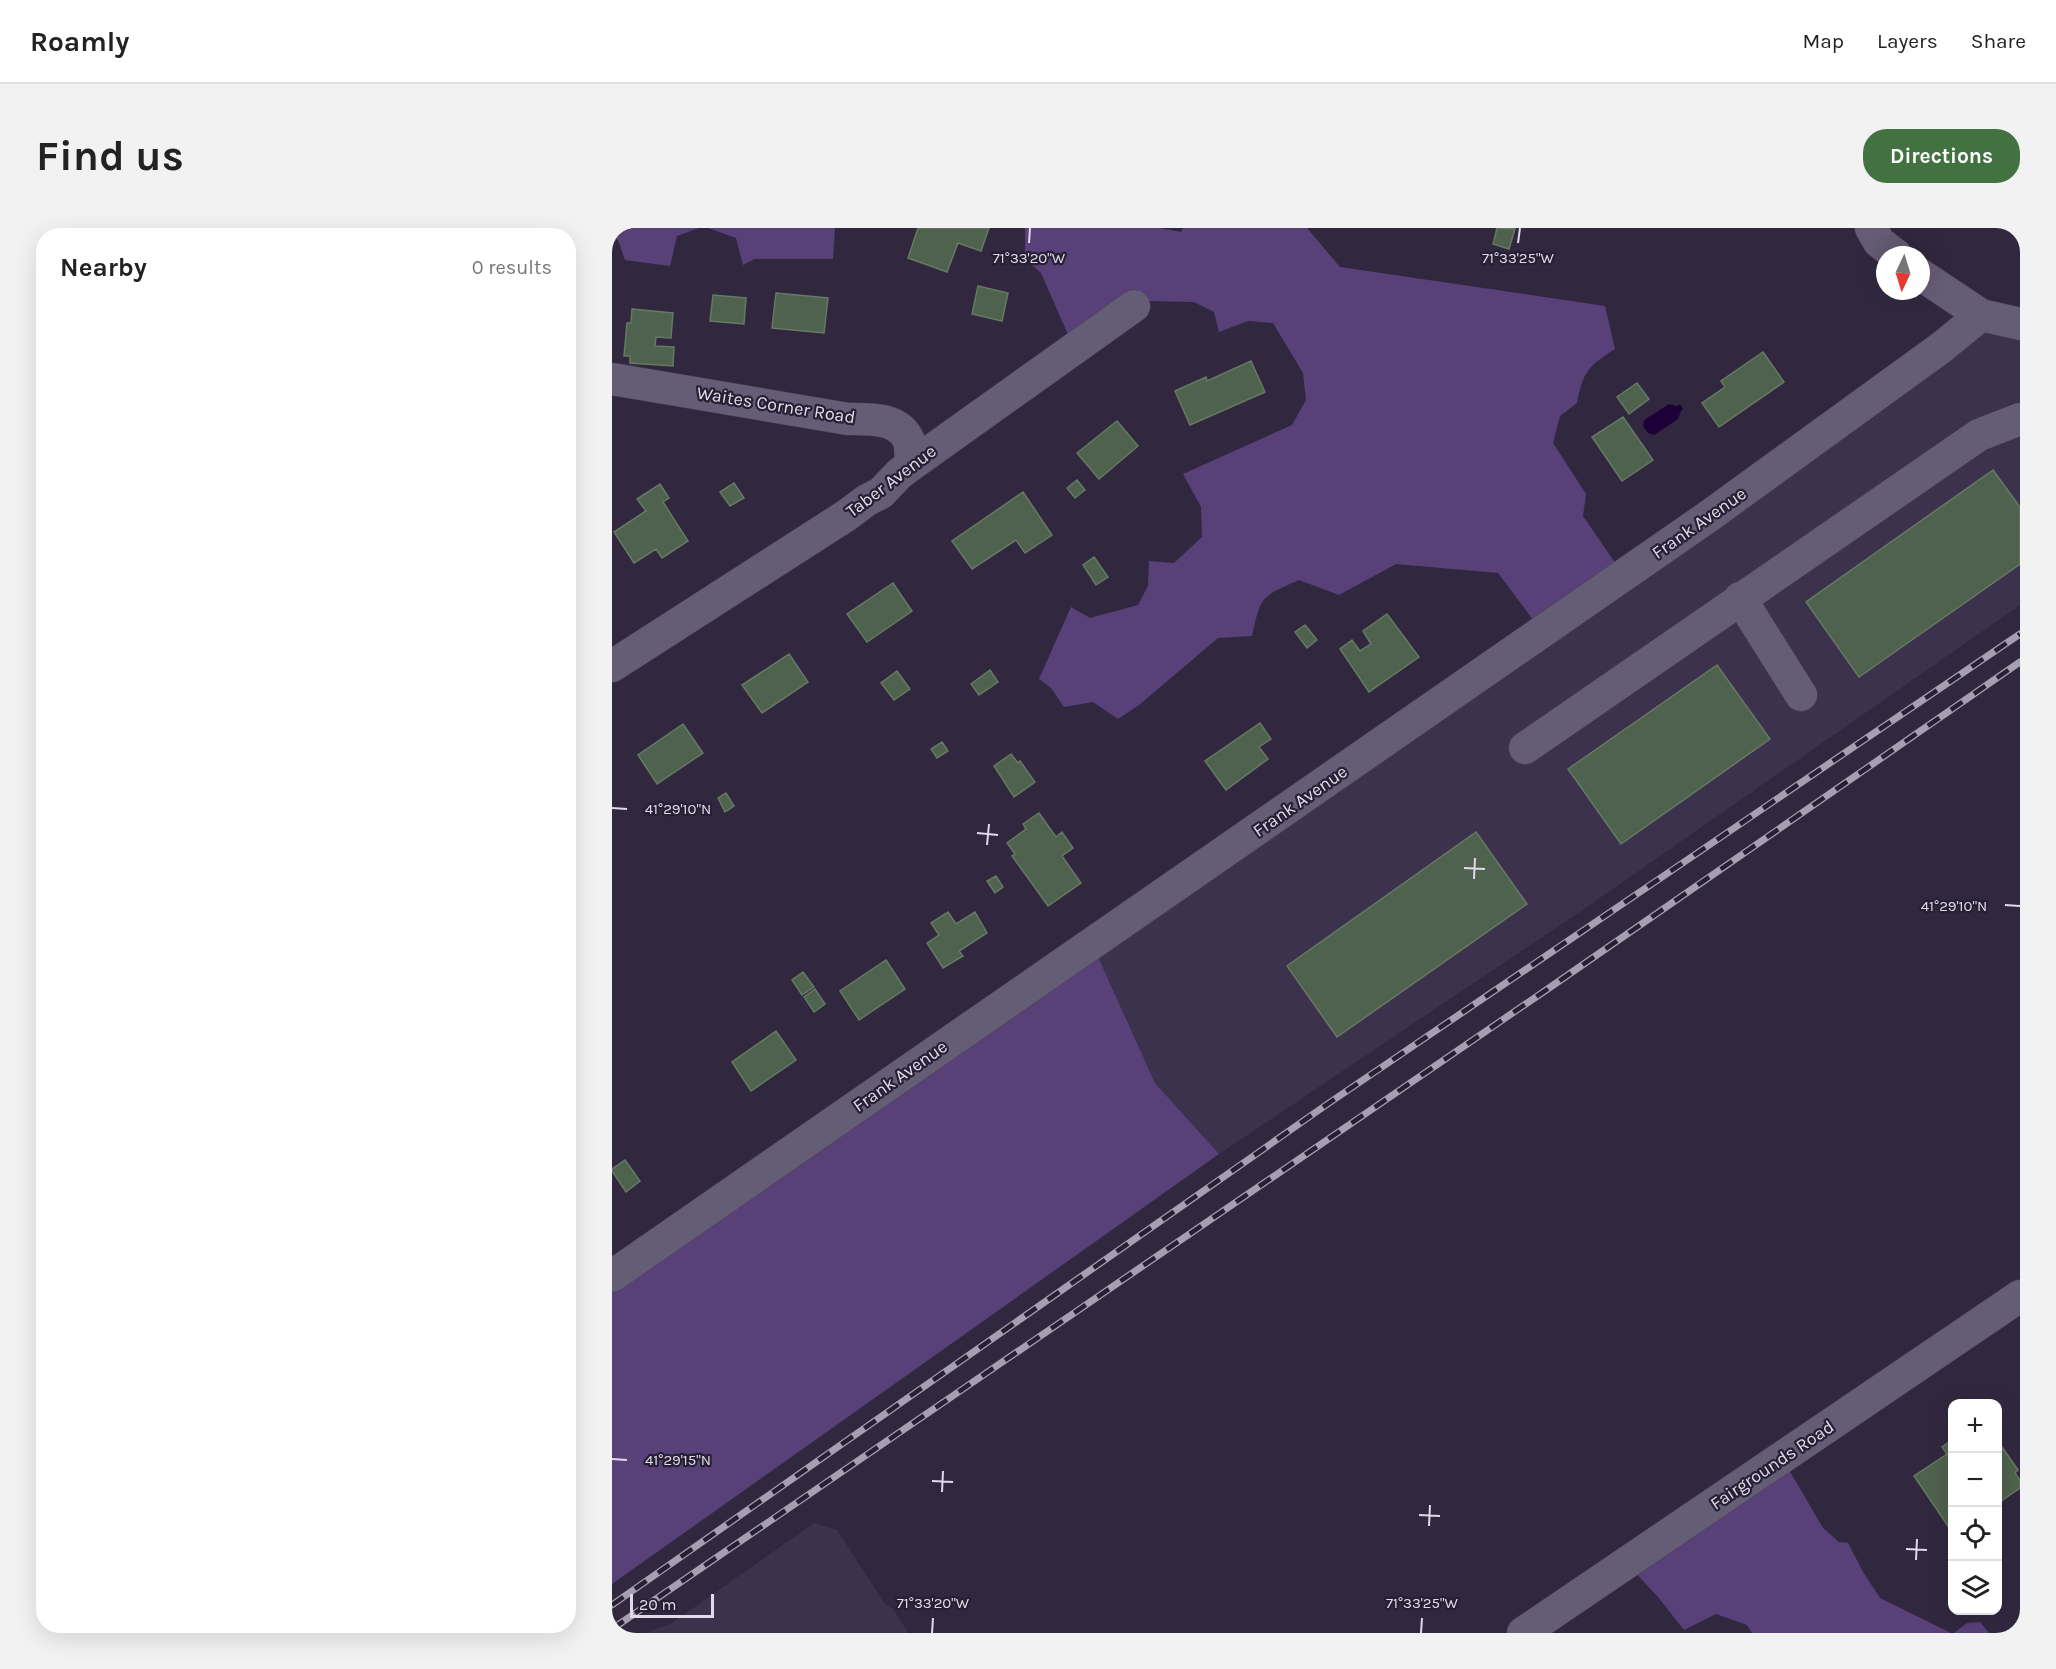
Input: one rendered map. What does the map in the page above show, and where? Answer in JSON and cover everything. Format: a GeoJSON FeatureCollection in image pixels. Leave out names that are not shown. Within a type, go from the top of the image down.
{"type":"FeatureCollection","features":[{"type":"Feature","properties":{"kind":"street"},"geometry":{"type":"LineString","coordinates":[[1871,228],[1885,246]]}},
{"type":"Feature","properties":{"kind":"street"},"geometry":{"type":"LineString","coordinates":[[1930,281],[1981,315],[2020,324]]}},
{"type":"Feature","properties":{"kind":"street","name":"Taber Avenue"},"geometry":{"type":"LineString","coordinates":[[612,666],[881,493],[911,465],[1134,306]]}},
{"type":"Feature","properties":{"kind":"street","name":"Frank Avenue"},"geometry":{"type":"LineString","coordinates":[[612,1276],[1710,516],[1942,347],[1981,315]]}},
{"type":"Feature","properties":{"kind":"street","name":"Waites Corner Road"},"geometry":{"type":"LineString","coordinates":[[612,379],[848,419],[875,419],[896,425],[909,441],[911,465]]}},
{"type":"Feature","properties":{"kind":"street"},"geometry":{"type":"LineString","coordinates":[[1525,748],[1979,435],[2020,418]]}},
{"type":"Feature","properties":{"kind":"street"},"geometry":{"type":"LineString","coordinates":[[1740,598],[1801,695]]}},
{"type":"Feature","properties":{"kind":"street","name":"Fairgrounds Road"},"geometry":{"type":"LineString","coordinates":[[1523,1633],[2020,1296]]}},
{"type":"Feature","properties":{"kind":"shaded area"},"geometry":{"type":"Polygon","coordinates":[[[612,228],[699,228],[677,236],[670,266],[625,260],[618,240],[612,238],[612,228]]]}},
{"type":"Feature","properties":{"kind":"shaded area"},"geometry":{"type":"Polygon","coordinates":[[[708,228],[835,228],[833,259],[754,259],[743,265],[736,238],[708,228]]]}},
{"type":"Feature","properties":{"kind":"shaded area"},"geometry":{"type":"Polygon","coordinates":[[[1025,228],[1160,228],[1181,232],[1183,228],[1307,228],[1340,267],[1605,306],[1615,349],[1588,371],[1577,403],[1560,416],[1553,443],[1586,494],[1583,516],[1618,567],[1540,629],[1498,573],[1396,564],[1339,595],[1299,580],[1277,590],[1265,599],[1258,612],[1252,636],[1218,638],[1139,705],[1118,719],[1093,702],[1064,707],[1051,688],[1039,679],[1071,607],[1090,618],[1138,605],[1148,586],[1149,561],[1174,563],[1202,537],[1201,507],[1183,474],[1292,425],[1306,400],[1303,373],[1273,323],[1248,321],[1219,332],[1214,312],[1194,302],[1147,301],[1069,337],[1041,273],[1025,259],[1025,228]]]}},
{"type":"Feature","properties":{"kind":"shaded area"},"geometry":{"type":"Polygon","coordinates":[[[1968,300],[2020,319],[2020,605],[1584,909],[1219,1154],[1155,1083],[1094,948],[1915,371],[1968,300]]]}},
{"type":"Feature","properties":{"kind":"shaded area"},"geometry":{"type":"Polygon","coordinates":[[[1669,404],[1677,406],[1680,404],[1683,409],[1678,419],[1654,435],[1648,433],[1643,426],[1644,420],[1669,404]]]}},
{"type":"Feature","properties":{"kind":"shaded area"},"geometry":{"type":"Polygon","coordinates":[[[1094,948],[1155,1083],[1219,1154],[612,1584],[612,1278],[1094,948]]]}},
{"type":"Feature","properties":{"kind":"shaded area"},"geometry":{"type":"Polygon","coordinates":[[[1785,1463],[1823,1528],[1839,1542],[1848,1543],[1880,1598],[1951,1633],[1752,1633],[1747,1625],[1716,1614],[1684,1630],[1631,1568],[1785,1463]]]}},
{"type":"Feature","properties":{"kind":"shaded area"},"geometry":{"type":"Polygon","coordinates":[[[814,1523],[837,1530],[885,1604],[893,1609],[908,1633],[649,1633],[672,1623],[814,1523]]]}},
{"type":"Feature","properties":{"kind":"shaded area"},"geometry":{"type":"Polygon","coordinates":[[[1980,1622],[1989,1633],[1954,1633],[1967,1623],[1980,1622]]]}},
{"type":"Feature","properties":{"kind":"building"},"geometry":{"type":"Polygon","coordinates":[[[918,228],[989,228],[981,251],[958,243],[947,272],[908,258],[918,228]]]}},
{"type":"Feature","properties":{"kind":"building"},"geometry":{"type":"Polygon","coordinates":[[[1497,228],[1515,229],[1509,249],[1493,244],[1497,228]]]}},
{"type":"Feature","properties":{"kind":"building"},"geometry":{"type":"Polygon","coordinates":[[[978,286],[1008,293],[1002,321],[972,314],[978,286]]]}},
{"type":"Feature","properties":{"kind":"building"},"geometry":{"type":"Polygon","coordinates":[[[776,293],[828,298],[824,333],[772,328],[776,293]]]}},
{"type":"Feature","properties":{"kind":"building"},"geometry":{"type":"Polygon","coordinates":[[[713,295],[746,298],[744,324],[710,321],[713,295]]]}},
{"type":"Feature","properties":{"kind":"building"},"geometry":{"type":"Polygon","coordinates":[[[632,309],[673,313],[671,338],[656,337],[655,346],[674,347],[673,366],[630,363],[630,356],[624,356],[627,323],[631,323],[632,309]]]}},
{"type":"Feature","properties":{"kind":"building"},"geometry":{"type":"Polygon","coordinates":[[[1763,352],[1784,382],[1719,427],[1702,403],[1725,387],[1721,381],[1763,352]]]}},
{"type":"Feature","properties":{"kind":"building"},"geometry":{"type":"Polygon","coordinates":[[[1251,361],[1265,392],[1190,425],[1175,391],[1206,377],[1207,381],[1251,361]]]}},
{"type":"Feature","properties":{"kind":"building"},"geometry":{"type":"Polygon","coordinates":[[[1637,383],[1649,399],[1629,414],[1617,397],[1637,383]]]}},
{"type":"Feature","properties":{"kind":"building"},"geometry":{"type":"Polygon","coordinates":[[[1623,417],[1653,460],[1622,481],[1592,437],[1623,417]]]}},
{"type":"Feature","properties":{"kind":"building"},"geometry":{"type":"Polygon","coordinates":[[[1117,421],[1138,446],[1099,479],[1077,453],[1117,421]]]}},
{"type":"Feature","properties":{"kind":"building"},"geometry":{"type":"Polygon","coordinates":[[[1993,470],[2020,507],[2020,564],[1859,677],[1806,602],[1993,470]]]}},
{"type":"Feature","properties":{"kind":"building"},"geometry":{"type":"Polygon","coordinates":[[[1077,480],[1085,490],[1075,498],[1067,488],[1077,480]]]}},
{"type":"Feature","properties":{"kind":"building"},"geometry":{"type":"Polygon","coordinates":[[[734,483],[744,498],[730,506],[720,492],[734,483]]]}},
{"type":"Feature","properties":{"kind":"building"},"geometry":{"type":"Polygon","coordinates":[[[660,484],[669,498],[663,502],[688,541],[662,558],[656,549],[634,563],[614,532],[646,511],[637,499],[660,484]]]}},
{"type":"Feature","properties":{"kind":"building"},"geometry":{"type":"Polygon","coordinates":[[[1023,492],[1052,535],[1025,553],[1016,540],[972,569],[952,541],[1023,492]]]}},
{"type":"Feature","properties":{"kind":"building"},"geometry":{"type":"Polygon","coordinates":[[[1094,557],[1108,577],[1096,585],[1083,565],[1094,557]]]}},
{"type":"Feature","properties":{"kind":"building"},"geometry":{"type":"Polygon","coordinates":[[[893,583],[912,611],[867,642],[847,614],[893,583]]]}},
{"type":"Feature","properties":{"kind":"building"},"geometry":{"type":"Polygon","coordinates":[[[1387,614],[1419,657],[1369,692],[1340,649],[1352,640],[1360,651],[1371,644],[1363,631],[1387,614]]]}},
{"type":"Feature","properties":{"kind":"building"},"geometry":{"type":"Polygon","coordinates":[[[1305,625],[1317,640],[1307,648],[1295,632],[1305,625]]]}},
{"type":"Feature","properties":{"kind":"building"},"geometry":{"type":"Polygon","coordinates":[[[789,654],[808,682],[762,713],[742,685],[789,654]]]}},
{"type":"Feature","properties":{"kind":"building"},"geometry":{"type":"Polygon","coordinates":[[[1717,665],[1770,739],[1621,844],[1568,769],[1717,665]]]}},
{"type":"Feature","properties":{"kind":"building"},"geometry":{"type":"Polygon","coordinates":[[[990,670],[998,682],[979,695],[971,684],[990,670]]]}},
{"type":"Feature","properties":{"kind":"building"},"geometry":{"type":"Polygon","coordinates":[[[897,671],[910,689],[894,700],[881,683],[897,671]]]}},
{"type":"Feature","properties":{"kind":"building"},"geometry":{"type":"Polygon","coordinates":[[[1260,723],[1271,739],[1259,747],[1268,759],[1226,790],[1205,761],[1260,723]]]}},
{"type":"Feature","properties":{"kind":"building"},"geometry":{"type":"Polygon","coordinates":[[[683,724],[703,753],[657,784],[638,755],[683,724]]]}},
{"type":"Feature","properties":{"kind":"building"},"geometry":{"type":"Polygon","coordinates":[[[942,742],[948,751],[937,758],[931,749],[942,742]]]}},
{"type":"Feature","properties":{"kind":"building"},"geometry":{"type":"Polygon","coordinates":[[[1011,754],[1018,763],[1020,761],[1035,782],[1014,797],[994,766],[1011,754]]]}},
{"type":"Feature","properties":{"kind":"building"},"geometry":{"type":"Polygon","coordinates":[[[726,793],[734,806],[725,812],[718,798],[726,793]]]}},
{"type":"Feature","properties":{"kind":"building"},"geometry":{"type":"Polygon","coordinates":[[[1039,813],[1056,837],[1062,832],[1073,848],[1062,856],[1081,883],[1048,906],[1012,856],[1015,854],[1007,843],[1026,829],[1023,824],[1039,813]]]}},
{"type":"Feature","properties":{"kind":"building"},"geometry":{"type":"Polygon","coordinates":[[[1476,832],[1527,904],[1337,1037],[1287,966],[1476,832]]]}},
{"type":"Feature","properties":{"kind":"building"},"geometry":{"type":"Polygon","coordinates":[[[996,876],[1003,887],[995,893],[987,881],[996,876]]]}},
{"type":"Feature","properties":{"kind":"building"},"geometry":{"type":"Polygon","coordinates":[[[948,912],[956,924],[975,912],[987,933],[959,951],[963,956],[943,968],[927,943],[939,935],[931,923],[948,912]]]}},
{"type":"Feature","properties":{"kind":"building"},"geometry":{"type":"Polygon","coordinates":[[[886,960],[905,989],[859,1020],[840,991],[886,960]]]}},
{"type":"Feature","properties":{"kind":"building"},"geometry":{"type":"Polygon","coordinates":[[[803,972],[814,987],[802,995],[792,980],[803,972]]]}},
{"type":"Feature","properties":{"kind":"building"},"geometry":{"type":"Polygon","coordinates":[[[815,989],[825,1004],[814,1012],[804,997],[815,989]]]}},
{"type":"Feature","properties":{"kind":"building"},"geometry":{"type":"Polygon","coordinates":[[[776,1031],[796,1060],[751,1091],[732,1062],[776,1031]]]}},
{"type":"Feature","properties":{"kind":"building"},"geometry":{"type":"Polygon","coordinates":[[[625,1160],[640,1181],[626,1192],[612,1171],[625,1160]]]}},
{"type":"Feature","properties":{"kind":"building"},"geometry":{"type":"Polygon","coordinates":[[[1948,1443],[1948,1526],[1914,1476],[1947,1454],[1942,1447],[1948,1443]]]}},
{"type":"Feature","properties":{"kind":"building"},"geometry":{"type":"Polygon","coordinates":[[[2002,1447],[2018,1470],[2015,1473],[2020,1480],[2020,1488],[2002,1500],[2002,1447]]]}},
{"type":"Feature","properties":{"kind":"railway"},"geometry":{"type":"LineString","coordinates":[[612,1605],[1329,1103],[2020,634]]}},
{"type":"Feature","properties":{"kind":"railway"},"geometry":{"type":"LineString","coordinates":[[612,1629],[1552,986],[2020,662]]}}]}
